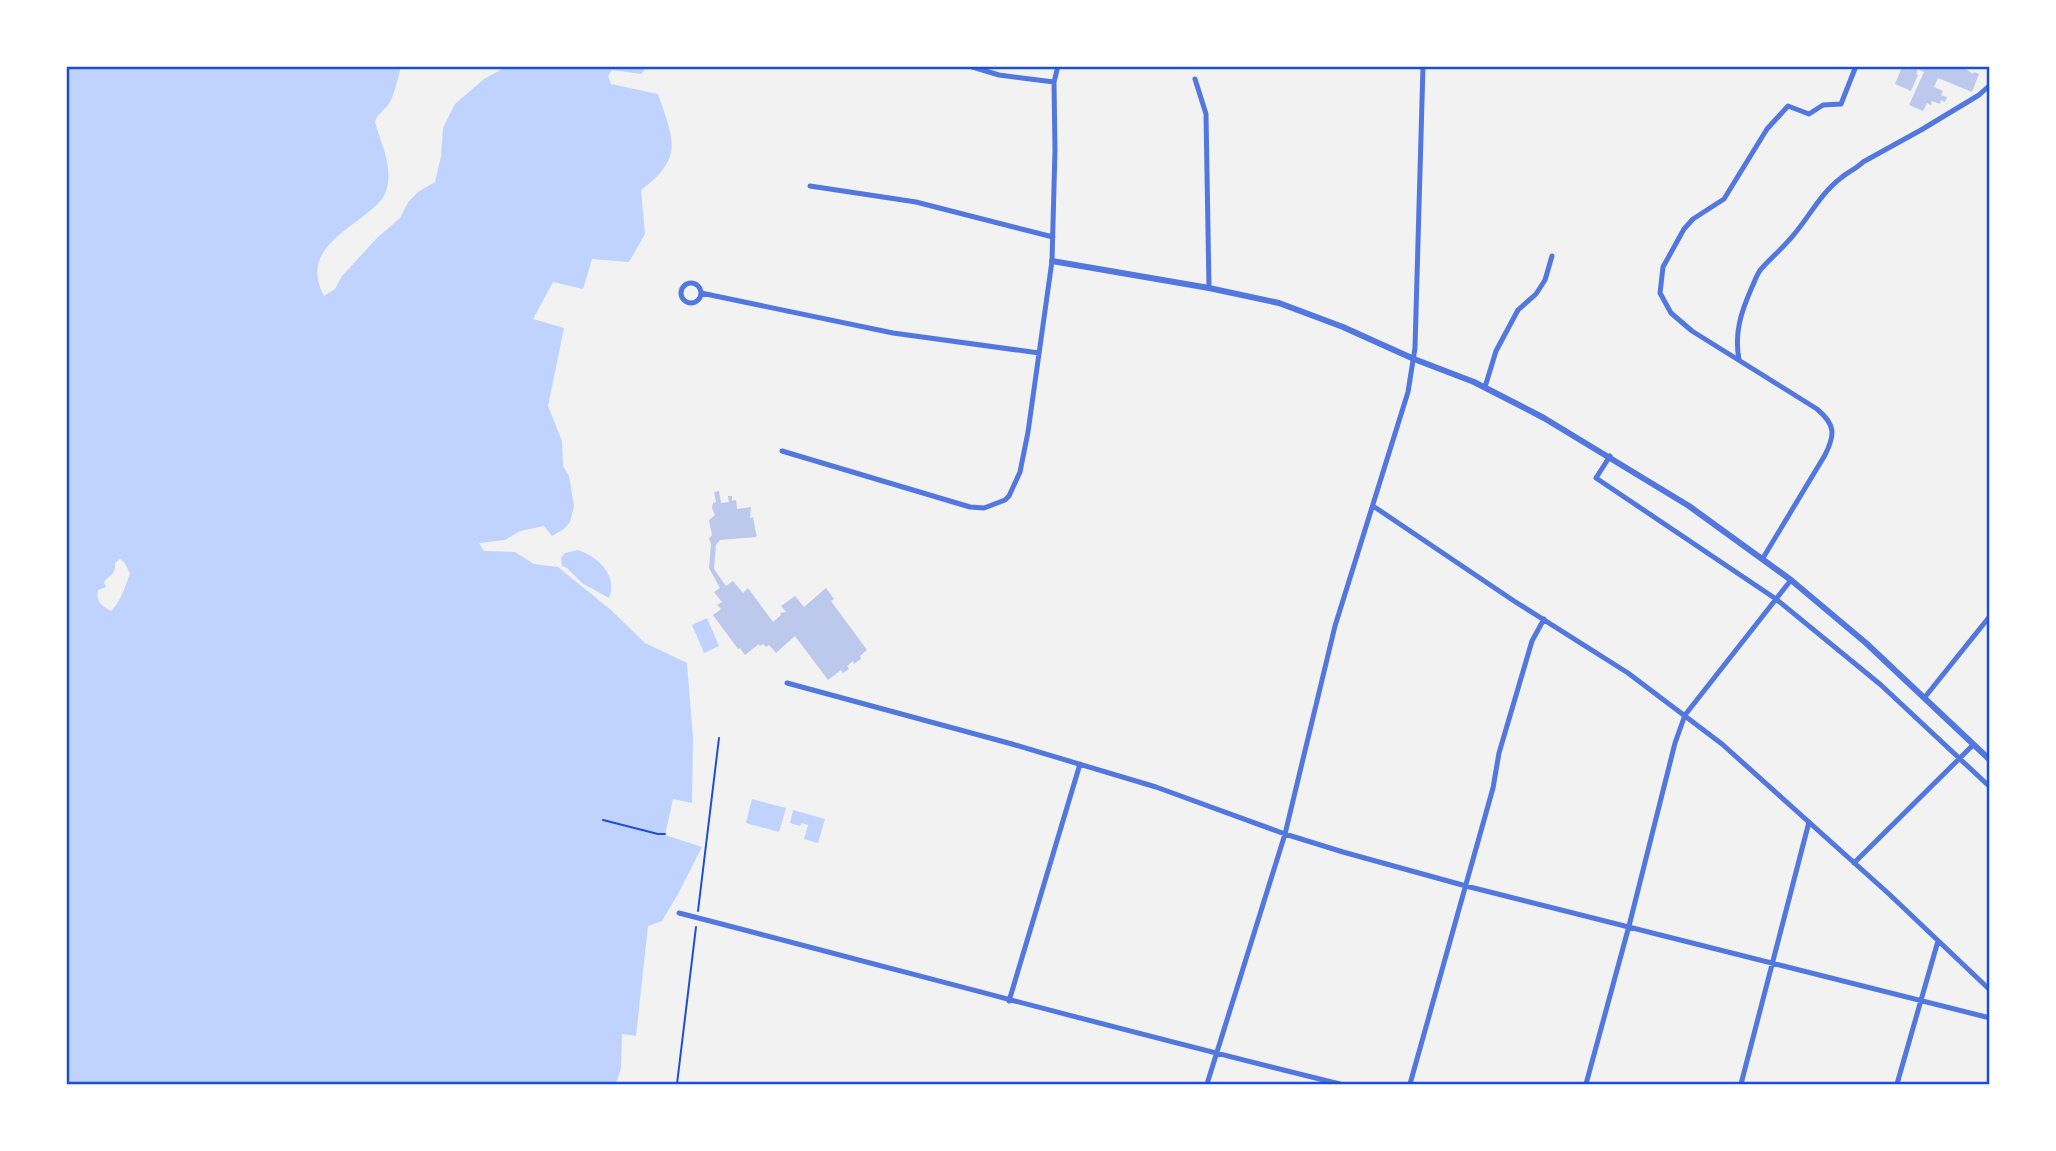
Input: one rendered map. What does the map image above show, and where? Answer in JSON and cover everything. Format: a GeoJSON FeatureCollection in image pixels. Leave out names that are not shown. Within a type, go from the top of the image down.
{"type":"FeatureCollection","features":[{"type":"Feature","properties":{"kind":"street"},"geometry":{"type":"LineString","coordinates":[[969,66],[999,75],[1054,82]]}},
{"type":"Feature","properties":{"kind":"street"},"geometry":{"type":"LineString","coordinates":[[782,451],[970,507],[984,508],[1005,500],[1020,472],[1028,432],[1052,261],[1054,82],[1058,66]]}},
{"type":"Feature","properties":{"kind":"street"},"geometry":{"type":"LineString","coordinates":[[1207,1084],[1284,834],[1335,626],[1408,393],[1414,359],[1423,66]]}},
{"type":"Feature","properties":{"kind":"street"},"geometry":{"type":"LineString","coordinates":[[1763,558],[1832,441],[1830,424],[1817,409],[1692,331],[1671,313],[1664,302],[1660,286],[1663,267],[1684,229],[1693,219],[1724,199],[1749,156],[1788,106],[1809,114],[1823,106],[1841,104],[1856,66]]}},
{"type":"Feature","properties":{"kind":"street"},"geometry":{"type":"LineString","coordinates":[[1195,79],[1206,114],[1209,288]]}},
{"type":"Feature","properties":{"kind":"street"},"geometry":{"type":"LineString","coordinates":[[1739,360],[1737,330],[1760,270],[1796,233],[1831,187],[1863,162],[1979,95],[1990,85]]}},
{"type":"Feature","properties":{"kind":"street"},"geometry":{"type":"LineString","coordinates":[[810,186],[916,202],[1053,237]]}},
{"type":"Feature","properties":{"kind":"street"},"geometry":{"type":"LineString","coordinates":[[1486,387],[1496,351],[1518,310],[1536,294],[1545,280],[1552,256]]}},
{"type":"Feature","properties":{"kind":"street"},"geometry":{"type":"LineString","coordinates":[[1052,261],[1279,303],[1486,387],[1610,456],[1689,506],[1763,558],[1866,643],[1990,760]]}},
{"type":"Feature","properties":{"kind":"street"},"geometry":{"type":"LineString","coordinates":[[701,293],[893,333],[1039,353]]}},
{"type":"Feature","properties":{"kind":"street"},"geometry":{"type":"LineString","coordinates":[[1610,456],[1596,478],[1776,599],[1881,685],[1990,786]]}},
{"type":"Feature","properties":{"kind":"street"},"geometry":{"type":"LineString","coordinates":[[1373,506],[1628,673],[1722,744],[1990,990]]}},
{"type":"Feature","properties":{"kind":"street"},"geometry":{"type":"LineString","coordinates":[[1586,1084],[1675,743],[1685,715],[1791,580]]}},
{"type":"Feature","properties":{"kind":"street"},"geometry":{"type":"LineString","coordinates":[[1925,697],[1990,616]]}},
{"type":"Feature","properties":{"kind":"street"},"geometry":{"type":"LineString","coordinates":[[1410,1084],[1493,788],[1499,752],[1532,641],[1544,619]]}},
{"type":"Feature","properties":{"kind":"street"},"geometry":{"type":"LineString","coordinates":[[788,683],[1080,764],[1156,787],[1284,834],[1466,886],[1990,1018]]}},
{"type":"Feature","properties":{"kind":"street"},"geometry":{"type":"LineString","coordinates":[[1854,863],[1973,745]]}},
{"type":"Feature","properties":{"kind":"street"},"geometry":{"type":"LineString","coordinates":[[1009,1001],[1080,764]]}},
{"type":"Feature","properties":{"kind":"street"},"geometry":{"type":"LineString","coordinates":[[1741,1084],[1809,822]]}},
{"type":"Feature","properties":{"kind":"street"},"geometry":{"type":"LineString","coordinates":[[679,913],[890,967],[1009,1001],[1340,1084]]}},
{"type":"Feature","properties":{"kind":"street"},"geometry":{"type":"LineString","coordinates":[[1897,1084],[1938,941]]}},
{"type":"Feature","properties":{"kind":"path"},"geometry":{"type":"LineString","coordinates":[[603,820],[665,834]]}},
{"type":"Feature","properties":{"kind":"water"},"geometry":{"type":"Polygon","coordinates":[[[66,67],[401,67],[391,100],[375,122],[388,165],[386,191],[377,204],[334,240],[320,259],[317,270],[324,296],[335,289],[342,276],[377,238],[400,218],[408,202],[435,182],[441,156],[443,128],[455,104],[484,79],[506,67],[647,67],[641,74],[612,70],[608,76],[611,84],[658,94],[671,135],[670,157],[655,178],[641,190],[645,234],[629,262],[592,259],[583,289],[553,282],[533,319],[564,328],[548,406],[562,441],[563,466],[569,476],[574,506],[570,522],[552,536],[544,526],[520,531],[505,540],[479,543],[484,551],[515,552],[534,564],[558,567],[611,610],[645,643],[687,663],[693,738],[692,803],[673,799],[665,835],[702,847],[662,921],[648,926],[636,1036],[622,1034],[621,1068],[616,1084],[67,1084],[66,67]],[[120,559],[115,563],[114,572],[104,582],[106,587],[98,590],[100,603],[111,611],[120,599],[130,573],[120,559]]]}},
{"type":"Feature","properties":{"kind":"water"},"geometry":{"type":"Polygon","coordinates":[[[578,550],[593,557],[604,568],[611,582],[609,598],[582,583],[562,566],[561,558],[565,553],[578,550]]]}},
{"type":"Feature","properties":{"kind":"water"},"geometry":{"type":"Polygon","coordinates":[[[707,618],[719,646],[704,653],[692,625],[707,618]]]}},
{"type":"Feature","properties":{"kind":"water"},"geometry":{"type":"Polygon","coordinates":[[[752,799],[786,808],[779,832],[746,823],[752,799]]]}},
{"type":"Feature","properties":{"kind":"water"},"geometry":{"type":"Polygon","coordinates":[[[793,810],[825,819],[818,843],[804,839],[808,825],[790,823],[793,810]]]}},
{"type":"Feature","properties":{"kind":"building"},"geometry":{"type":"Polygon","coordinates":[[[1911,66],[1961,66],[1973,74],[1979,74],[1972,92],[1938,78],[1934,87],[1943,91],[1941,95],[1947,97],[1945,102],[1941,100],[1940,104],[1932,101],[1931,105],[1927,103],[1923,111],[1909,105],[1924,72],[1918,69],[1911,91],[1895,84],[1902,67],[1909,70],[1911,66]]]}},
{"type":"Feature","properties":{"kind":"building"},"geometry":{"type":"Polygon","coordinates":[[[719,491],[721,503],[729,502],[728,496],[732,496],[732,501],[736,500],[737,509],[751,507],[750,518],[753,517],[757,535],[720,540],[716,545],[714,569],[726,586],[733,581],[743,593],[748,588],[773,622],[780,613],[786,612],[781,606],[795,596],[804,607],[826,588],[834,599],[831,601],[867,650],[860,656],[861,659],[847,666],[849,669],[843,673],[841,670],[828,680],[795,636],[776,653],[769,645],[766,647],[759,644],[745,655],[713,615],[721,609],[717,605],[722,602],[714,592],[720,588],[709,568],[709,539],[712,535],[709,520],[715,515],[712,508],[716,502],[714,492],[719,491]]]}}]}
